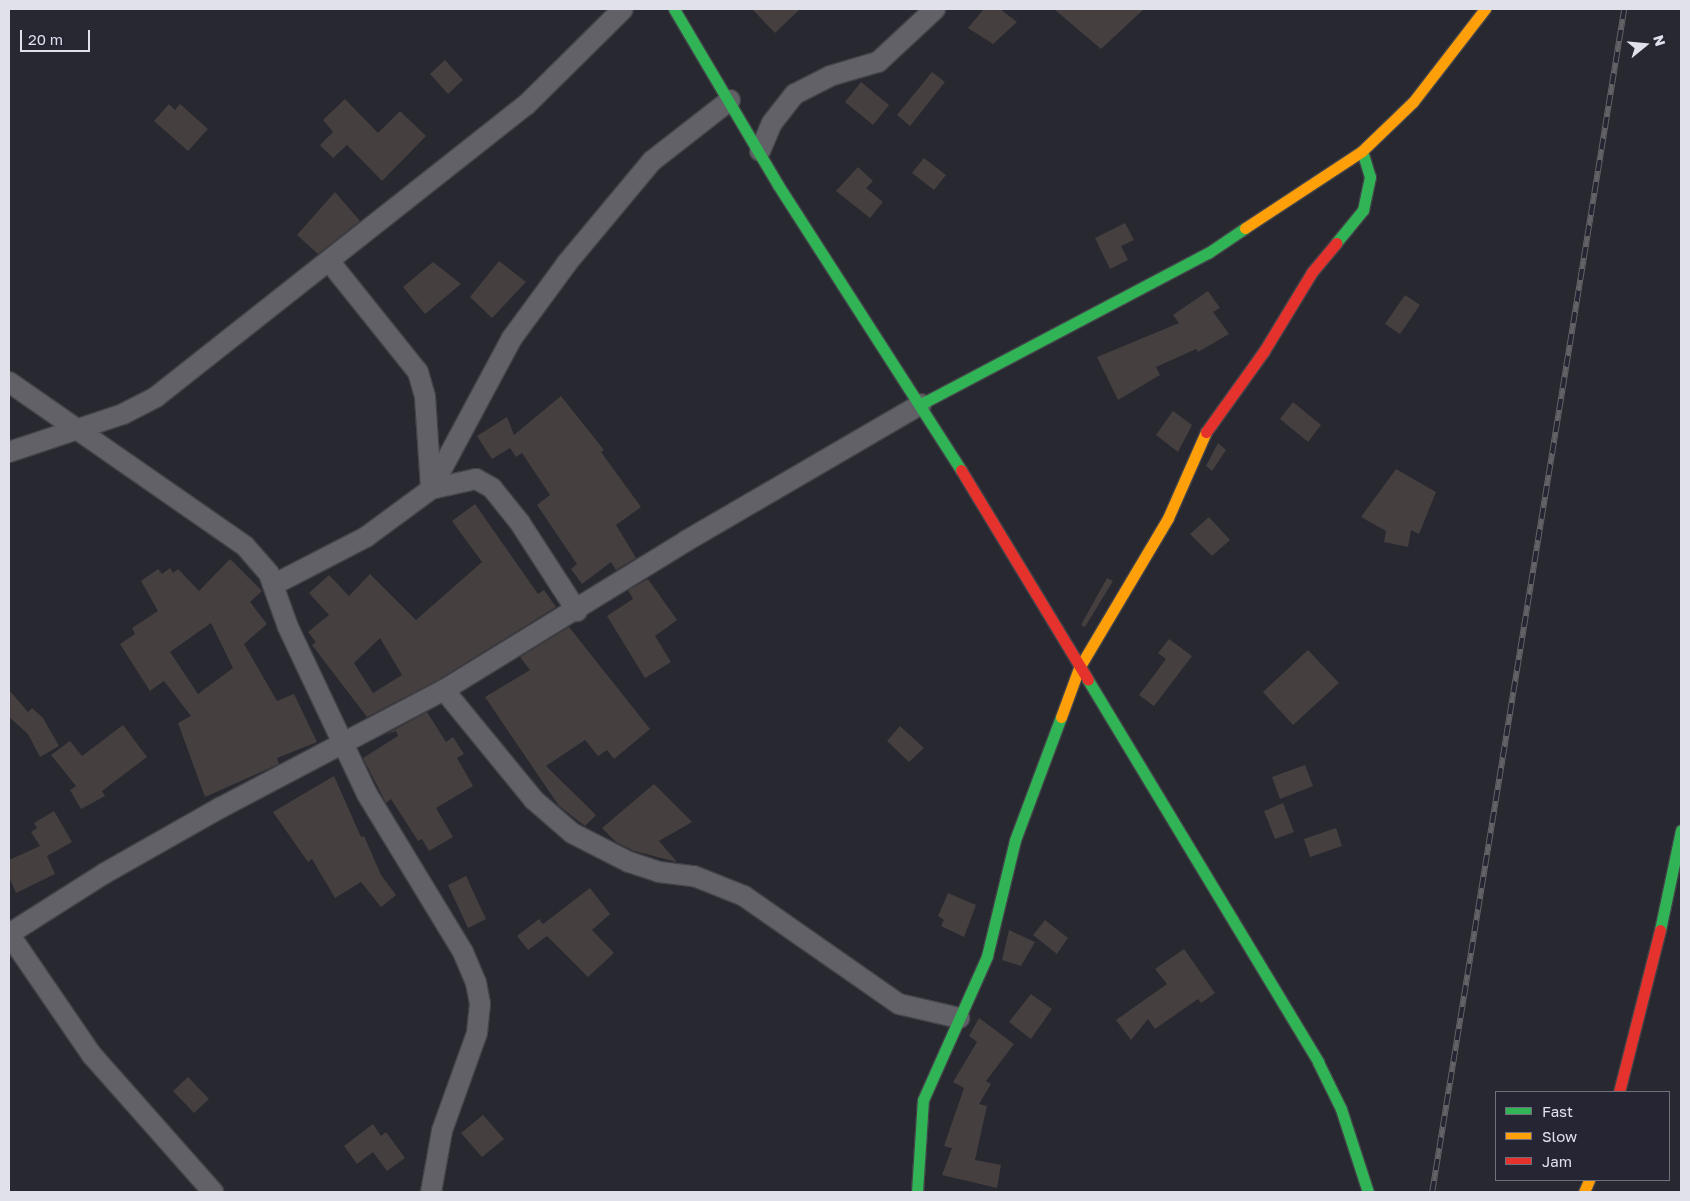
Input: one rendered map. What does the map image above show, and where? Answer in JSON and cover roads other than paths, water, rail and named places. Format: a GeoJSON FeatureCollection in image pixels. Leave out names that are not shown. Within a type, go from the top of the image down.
{"type":"FeatureCollection","features":[{"type":"Feature","properties":{"kind":"street"},"geometry":{"type":"LineString","coordinates":[[9,452],[79,430],[156,397],[539,94],[623,9]]}},
{"type":"Feature","properties":{"kind":"street"},"geometry":{"type":"LineString","coordinates":[[674,9],[730,100],[778,185],[921,404],[1318,1062],[1342,1109],[1368,1192]]}},
{"type":"Feature","properties":{"kind":"street"},"geometry":{"type":"LineString","coordinates":[[760,151],[772,122],[795,94],[830,76],[878,62],[935,9]]}},
{"type":"Feature","properties":{"kind":"street"},"geometry":{"type":"LineString","coordinates":[[213,1192],[92,1055],[9,934],[114,868],[444,690],[577,611],[686,541],[921,404],[1208,253],[1362,151],[1413,102],[1485,9]]}},
{"type":"Feature","properties":{"kind":"street"},"geometry":{"type":"LineString","coordinates":[[432,490],[512,338],[562,270],[652,161],[730,100]]}},
{"type":"Feature","properties":{"kind":"street"},"geometry":{"type":"LineString","coordinates":[[917,1192],[924,1100],[987,956],[1015,840],[1079,668],[1168,518],[1195,451],[1221,406],[1264,351],[1312,272],[1363,210],[1370,177],[1362,151]]}},
{"type":"Feature","properties":{"kind":"street"},"geometry":{"type":"LineString","coordinates":[[330,261],[418,372],[425,397],[432,490]]}},
{"type":"Feature","properties":{"kind":"street"},"geometry":{"type":"LineString","coordinates":[[9,382],[245,546],[260,561],[273,585],[288,627],[367,794],[469,963],[480,1004],[476,1033],[442,1131],[430,1192]]}},
{"type":"Feature","properties":{"kind":"street"},"geometry":{"type":"LineString","coordinates":[[273,585],[366,537],[432,490],[476,479],[492,488],[520,523],[577,611]]}},
{"type":"Feature","properties":{"kind":"street"},"geometry":{"type":"LineString","coordinates":[[444,690],[523,788],[572,833],[629,862],[659,872],[694,876],[744,896],[899,1004],[959,1018]]}},
{"type":"Feature","properties":{"kind":"street"},"geometry":{"type":"LineString","coordinates":[[1619,1091],[1667,904],[1681,830]]}},
{"type":"Feature","properties":{"kind":"railway"},"geometry":{"type":"LineString","coordinates":[[1432,1192],[1624,9]]}}]}
